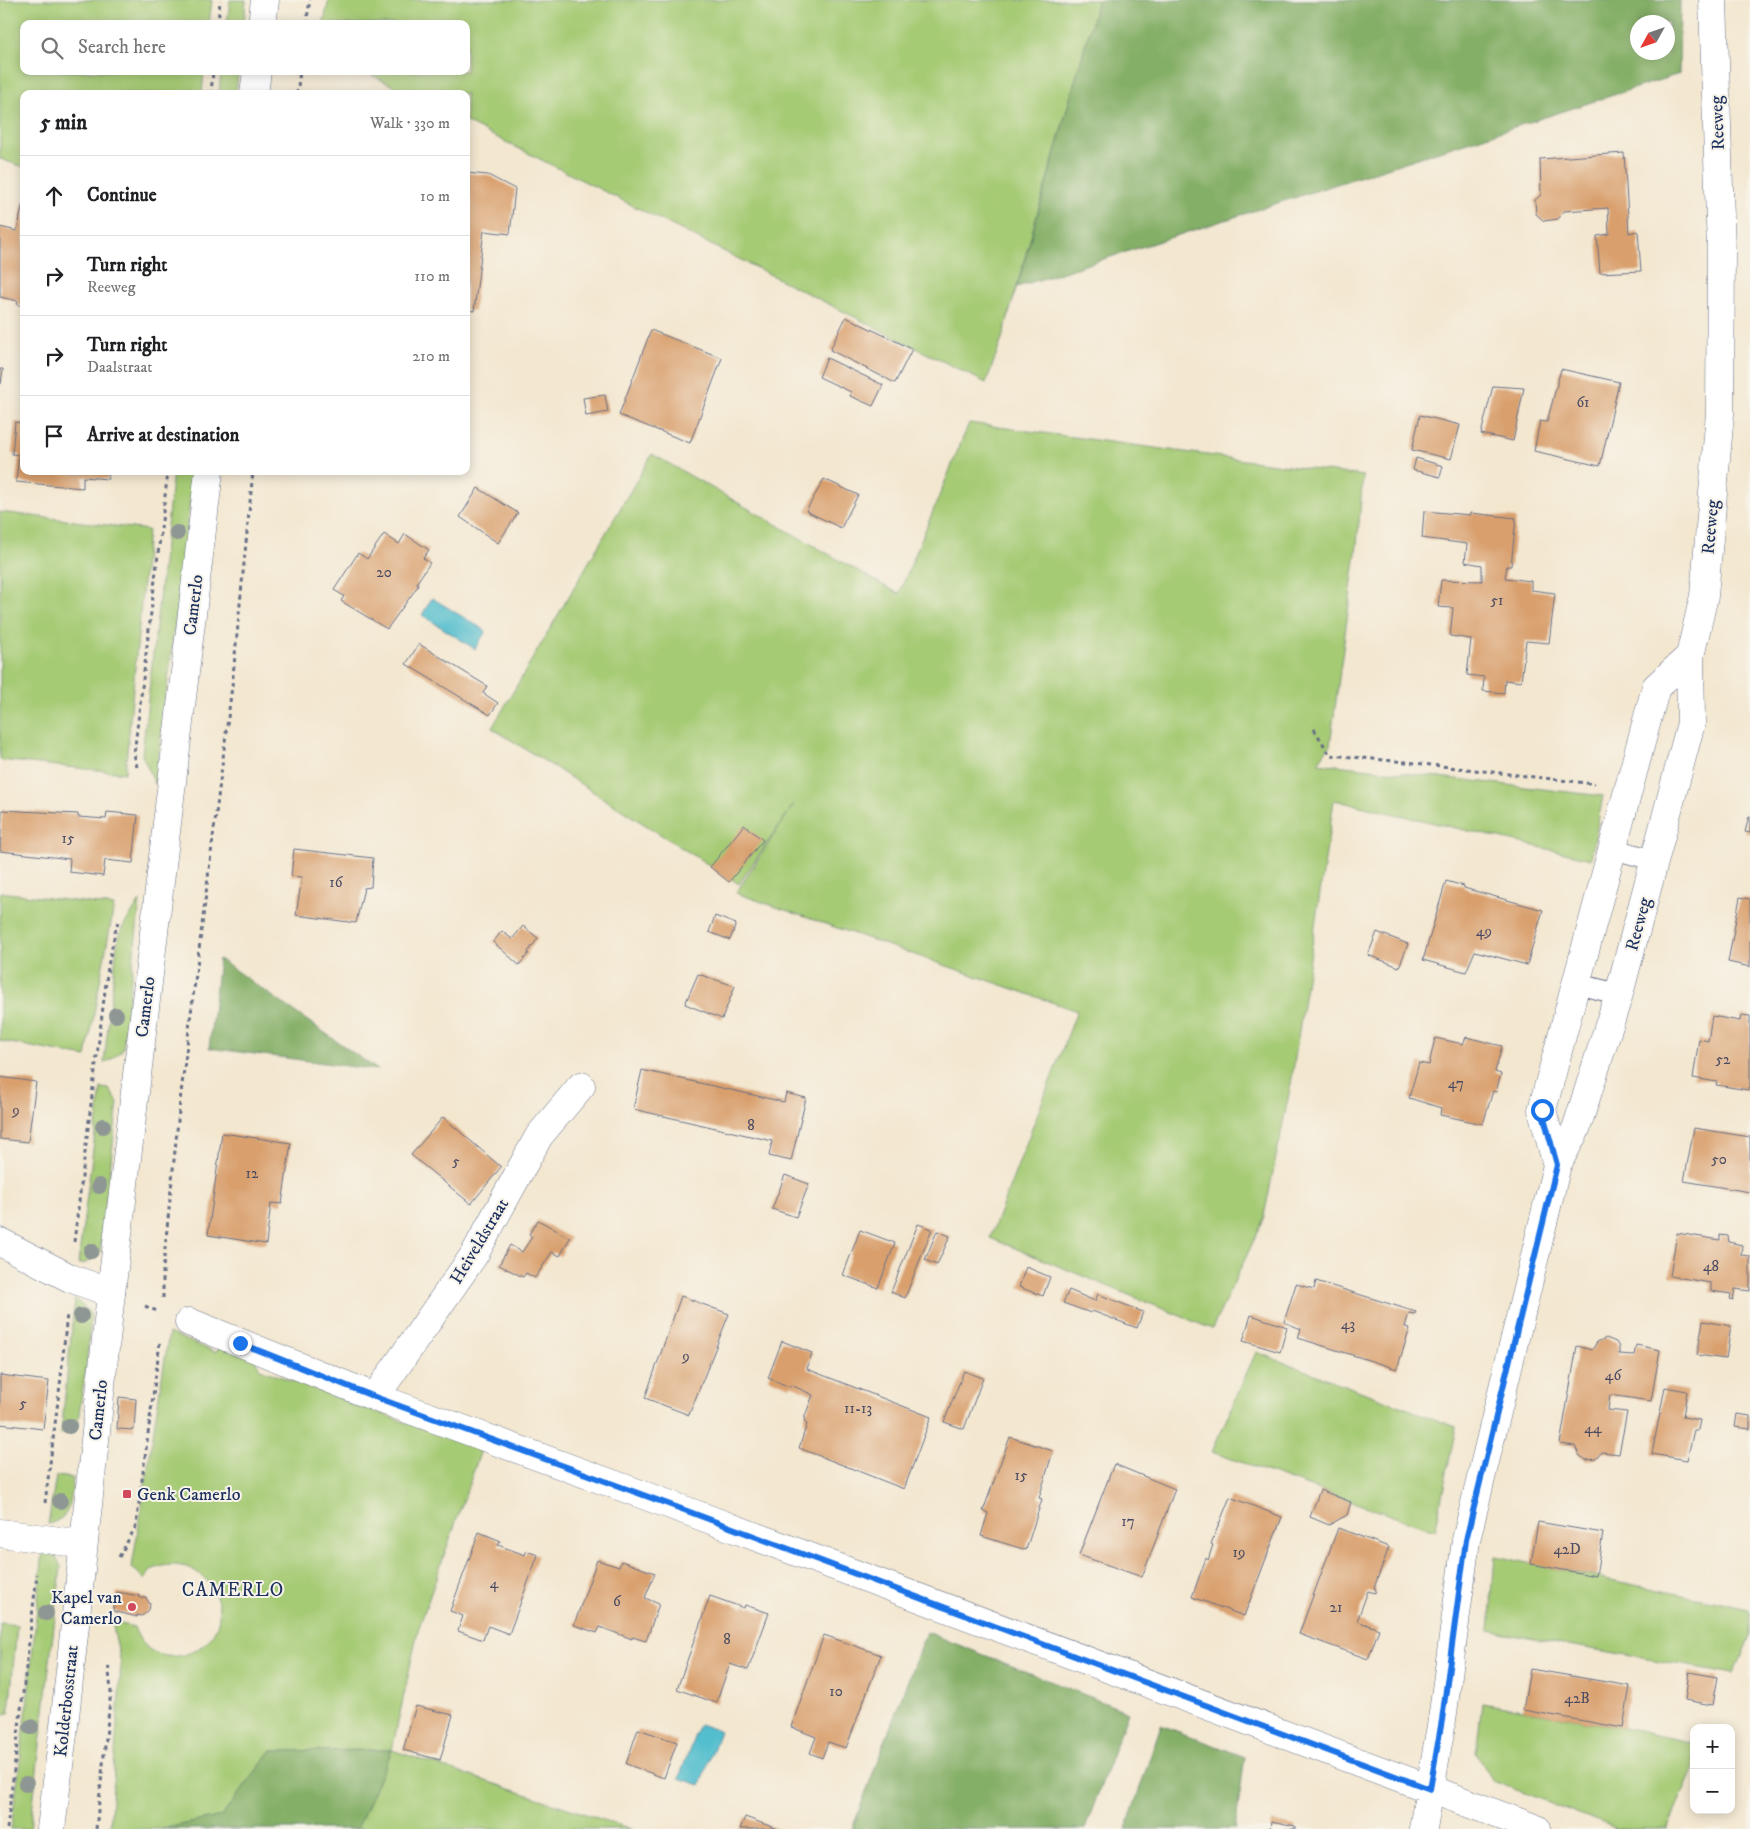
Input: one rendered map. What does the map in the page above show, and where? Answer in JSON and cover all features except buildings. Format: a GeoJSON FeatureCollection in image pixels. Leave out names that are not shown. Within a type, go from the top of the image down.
{"type":"FeatureCollection","features":[{"type":"Feature","properties":{"kind":"street"},"geometry":{"type":"LineString","coordinates":[[262,20],[265,0]]}},
{"type":"Feature","properties":{"kind":"street","name":"Reeweg"},"geometry":{"type":"LineString","coordinates":[[1423,1829],[1442,1720],[1466,1540],[1557,1165],[1576,1129],[1620,994],[1691,723],[1690,656],[1704,596],[1720,413],[1721,251],[1713,0]]}},
{"type":"Feature","properties":{"kind":"street"},"geometry":{"type":"LineString","coordinates":[[255,90],[256,75]]}},
{"type":"Feature","properties":{"kind":"street","name":"Camerlo"},"geometry":{"type":"LineString","coordinates":[[83,1544],[209,475]]}},
{"type":"Feature","properties":{"kind":"street"},"geometry":{"type":"LineString","coordinates":[[1557,1165],[1542,1110],[1656,687],[1690,656]]}},
{"type":"Feature","properties":{"kind":"street","name":"Heiveldstraat"},"geometry":{"type":"LineString","coordinates":[[375,1397],[474,1255],[539,1136],[582,1086]]}},
{"type":"Feature","properties":{"kind":"street"},"geometry":{"type":"LineString","coordinates":[[0,1242],[70,1278],[111,1293]]}},
{"type":"Feature","properties":{"kind":"street"},"geometry":{"type":"LineString","coordinates":[[176,1318],[375,1397],[687,1511],[1537,1829]]}},
{"type":"Feature","properties":{"kind":"street"},"geometry":{"type":"LineString","coordinates":[[0,1533],[83,1544]]}},
{"type":"Feature","properties":{"kind":"street","name":"Kolderbosstraat"},"geometry":{"type":"LineString","coordinates":[[51,1829],[83,1544]]}},
{"type":"Feature","properties":{"kind":"lane"},"geometry":{"type":"LineString","coordinates":[[1613,849],[1654,860]]}},
{"type":"Feature","properties":{"kind":"lane"},"geometry":{"type":"LineString","coordinates":[[1576,984],[1620,994]]}},
{"type":"Feature","properties":{"kind":"path"},"geometry":{"type":"LineString","coordinates":[[218,20],[220,0]]}},
{"type":"Feature","properties":{"kind":"path"},"geometry":{"type":"LineString","coordinates":[[307,20],[310,0]]}},
{"type":"Feature","properties":{"kind":"path"},"geometry":{"type":"LineString","coordinates":[[211,90],[212,75]]}},
{"type":"Feature","properties":{"kind":"path"},"geometry":{"type":"LineString","coordinates":[[298,90],[299,75]]}},
{"type":"Feature","properties":{"kind":"path"},"geometry":{"type":"LineString","coordinates":[[136,736],[168,475]]}},
{"type":"Feature","properties":{"kind":"path"},"geometry":{"type":"LineString","coordinates":[[163,1304],[163,1268],[180,1101],[232,686],[252,475]]}},
{"type":"Feature","properties":{"kind":"path"},"geometry":{"type":"LineString","coordinates":[[1314,729],[1330,755],[1594,784],[1628,792]]}},
{"type":"Feature","properties":{"kind":"path"},"geometry":{"type":"LineString","coordinates":[[70,1278],[108,966],[116,928],[120,919]]}},
{"type":"Feature","properties":{"kind":"path"},"geometry":{"type":"LineString","coordinates":[[137,1303],[176,1318]]}},
{"type":"Feature","properties":{"kind":"path"},"geometry":{"type":"LineString","coordinates":[[118,1559],[136,1526],[161,1333]]}},
{"type":"Feature","properties":{"kind":"path"},"geometry":{"type":"LineString","coordinates":[[96,1829],[111,1691],[108,1653]]}},
{"type":"Feature","properties":{"kind":"green space"},"geometry":{"type":"Polygon","coordinates":[[[0,0],[212,0],[210,20],[20,20],[20,75],[204,75],[202,90],[20,90],[20,166],[0,159],[0,0]]]}},
{"type":"Feature","properties":{"kind":"green space"},"geometry":{"type":"Polygon","coordinates":[[[230,0],[246,0],[244,20],[228,20],[230,0]]]}},
{"type":"Feature","properties":{"kind":"green space"},"geometry":{"type":"Polygon","coordinates":[[[329,0],[1098,0],[1001,342],[986,383],[470,124],[470,90],[401,90],[372,75],[470,75],[470,20],[324,20],[329,0]]]}},
{"type":"Feature","properties":{"kind":"green space"},"geometry":{"type":"Polygon","coordinates":[[[1098,0],[1680,0],[1679,74],[1017,287],[1098,0]]]}},
{"type":"Feature","properties":{"kind":"green space"},"geometry":{"type":"Polygon","coordinates":[[[221,75],[238,75],[236,90],[219,90],[221,75]]]}},
{"type":"Feature","properties":{"kind":"green space"},"geometry":{"type":"Polygon","coordinates":[[[969,423],[1363,476],[1357,545],[1330,745],[1318,763],[1603,796],[1591,859],[1334,800],[1291,1084],[1263,1221],[1212,1329],[990,1238],[1077,1011],[736,893],[794,804],[739,884],[492,728],[652,454],[899,594],[969,423]]]}},
{"type":"Feature","properties":{"kind":"green space"},"geometry":{"type":"Polygon","coordinates":[[[173,475],[194,475],[155,784],[142,755],[173,475]]]}},
{"type":"Feature","properties":{"kind":"green space"},"geometry":{"type":"Polygon","coordinates":[[[0,512],[148,530],[125,773],[0,760],[0,512]]]}},
{"type":"Feature","properties":{"kind":"green space"},"geometry":{"type":"Polygon","coordinates":[[[0,892],[114,906],[86,1057],[0,1041],[0,892]]]}},
{"type":"Feature","properties":{"kind":"green space"},"geometry":{"type":"Polygon","coordinates":[[[140,901],[123,1049],[112,1059],[104,1063],[117,945],[122,928],[140,901]]]}},
{"type":"Feature","properties":{"kind":"green space"},"geometry":{"type":"Polygon","coordinates":[[[219,959],[378,1070],[209,1048],[219,959]]]}},
{"type":"Feature","properties":{"kind":"green space"},"geometry":{"type":"Polygon","coordinates":[[[101,1088],[109,1089],[118,1102],[100,1252],[86,1263],[78,1264],[101,1088]]]}},
{"type":"Feature","properties":{"kind":"green space"},"geometry":{"type":"Polygon","coordinates":[[[75,1298],[91,1314],[87,1361],[77,1427],[71,1432],[61,1434],[75,1298]]]}},
{"type":"Feature","properties":{"kind":"green space"},"geometry":{"type":"Polygon","coordinates":[[[169,1333],[215,1352],[223,1346],[253,1356],[260,1369],[481,1450],[418,1630],[392,1750],[271,1751],[222,1816],[162,1829],[110,1829],[121,1664],[112,1622],[134,1627],[145,1645],[160,1655],[177,1656],[193,1651],[207,1641],[217,1626],[219,1608],[212,1588],[199,1574],[179,1565],[162,1566],[152,1570],[145,1580],[132,1567],[169,1333]]]}},
{"type":"Feature","properties":{"kind":"green space"},"geometry":{"type":"Polygon","coordinates":[[[1256,1352],[1456,1427],[1435,1531],[1212,1452],[1256,1352]]]}},
{"type":"Feature","properties":{"kind":"green space"},"geometry":{"type":"Polygon","coordinates":[[[56,1476],[73,1478],[69,1507],[62,1517],[48,1524],[56,1476]]]}},
{"type":"Feature","properties":{"kind":"green space"},"geometry":{"type":"Polygon","coordinates":[[[43,1550],[56,1556],[61,1567],[30,1829],[11,1829],[26,1715],[43,1550]]]}},
{"type":"Feature","properties":{"kind":"green space"},"geometry":{"type":"Polygon","coordinates":[[[1495,1556],[1750,1609],[1750,1636],[1734,1674],[1489,1631],[1495,1556]]]}},
{"type":"Feature","properties":{"kind":"green space"},"geometry":{"type":"Polygon","coordinates":[[[0,1623],[17,1625],[9,1713],[0,1715],[0,1623]]]}},
{"type":"Feature","properties":{"kind":"green space"},"geometry":{"type":"Polygon","coordinates":[[[926,1632],[1128,1712],[1085,1829],[852,1829],[926,1632]]]}},
{"type":"Feature","properties":{"kind":"green space"},"geometry":{"type":"Polygon","coordinates":[[[1482,1703],[1623,1728],[1690,1742],[1690,1776],[1667,1829],[1618,1829],[1493,1781],[1476,1753],[1482,1703]]]}},
{"type":"Feature","properties":{"kind":"green space"},"geometry":{"type":"Polygon","coordinates":[[[1161,1725],[1245,1757],[1235,1829],[1126,1829],[1161,1725]]]}},
{"type":"Feature","properties":{"kind":"green space"},"geometry":{"type":"Polygon","coordinates":[[[392,1750],[631,1829],[357,1829],[392,1750]]]}},
{"type":"Feature","properties":{"kind":"green space"},"geometry":{"type":"Polygon","coordinates":[[[392,1750],[357,1829],[162,1829],[222,1816],[271,1751],[392,1750]]]}},
{"type":"Feature","properties":{"kind":"water"},"geometry":{"type":"Polygon","coordinates":[[[432,598],[486,631],[475,649],[422,615],[432,598]]]}},
{"type":"Feature","properties":{"kind":"water"},"geometry":{"type":"Polygon","coordinates":[[[699,1724],[720,1731],[700,1785],[679,1778],[699,1724]]]}},
{"type":"Feature","properties":{"kind":"place","name":"Genk Camerlo"},"geometry":{"type":"Point","coordinates":[127,1494]}},
{"type":"Feature","properties":{"kind":"place","name":"Kapel van Camerlo"},"geometry":{"type":"Point","coordinates":[132,1607]}},
{"type":"Feature","properties":{"kind":"district","name":"CAMERLO"},"geometry":{"type":"Point","coordinates":[233,1589]}},
{"type":"Feature","properties":{"kind":"route"},"geometry":{"type":"LineString","coordinates":[[240,1343],[375,1397],[687,1511],[1430,1789],[1442,1720],[1466,1540],[1557,1165],[1542,1110]]}}]}
